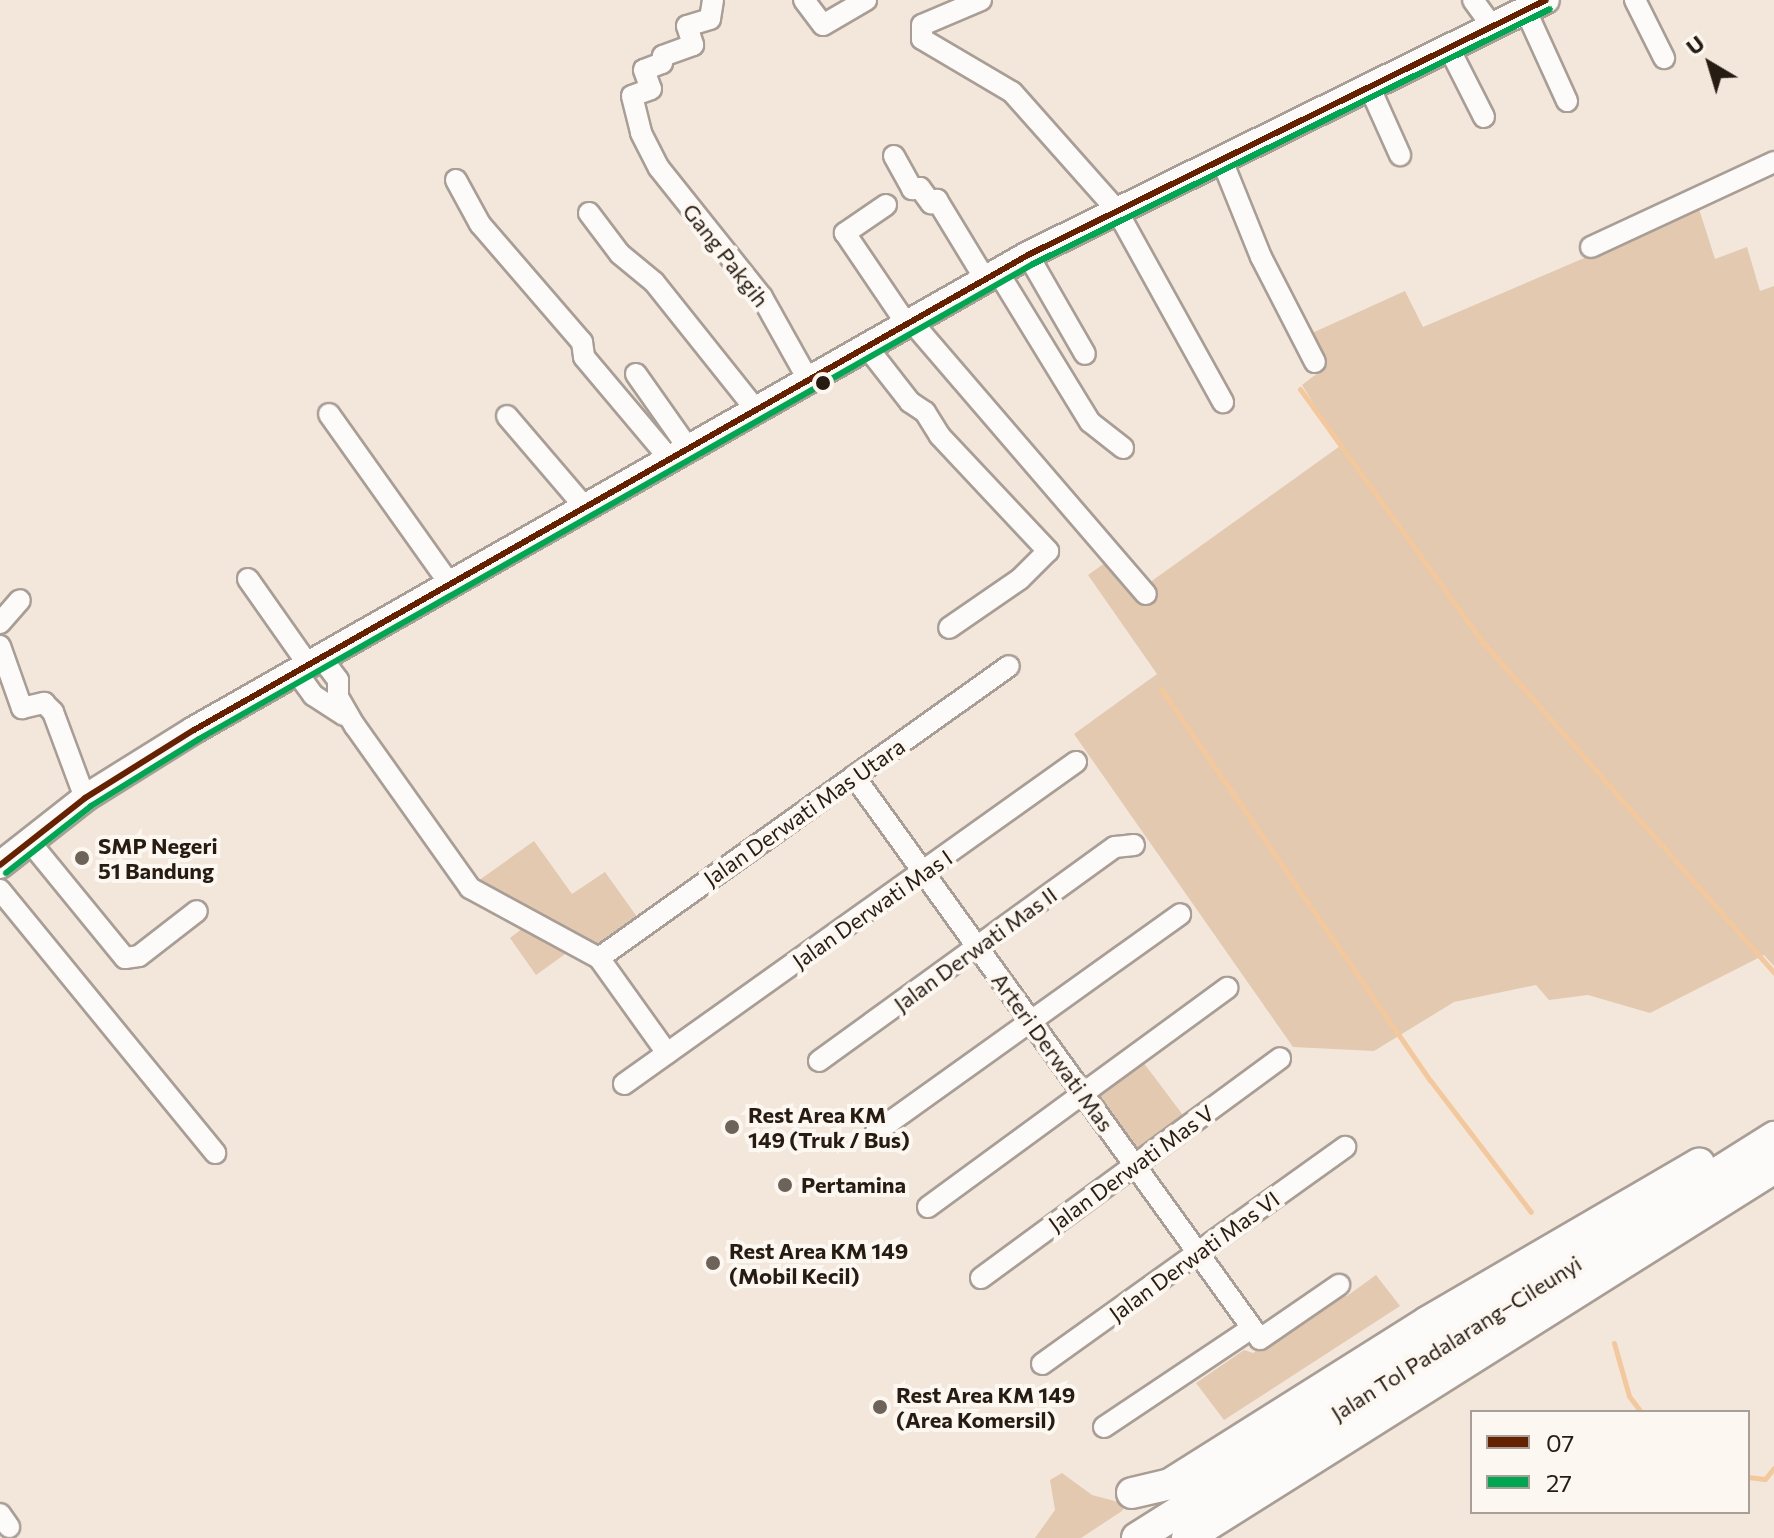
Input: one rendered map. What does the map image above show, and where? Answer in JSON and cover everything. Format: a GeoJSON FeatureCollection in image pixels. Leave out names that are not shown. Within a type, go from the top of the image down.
{"type":"FeatureCollection","features":[{"type":"Feature","properties":{"kind":"highway"},"geometry":{"type":"LineString","coordinates":[[1132,1493],[1170,1484],[1611,1212],[1774,1125]]}},
{"type":"Feature","properties":{"kind":"highway","name":"Jalan Tol Padalarang–Cileunyi"},"geometry":{"type":"LineString","coordinates":[[1137,1538],[1774,1137]]}},
{"type":"Feature","properties":{"kind":"highway","name":"Jalan Tol Padalarang–Cileunyi"},"geometry":{"type":"LineString","coordinates":[[1187,1538],[1774,1168]]}},
{"type":"Feature","properties":{"kind":"main road"},"geometry":{"type":"LineString","coordinates":[[0,865],[85,798],[307,663],[757,411],[991,275],[1116,209],[1450,50],[1536,5]]}},
{"type":"Feature","properties":{"kind":"street"},"geometry":{"type":"LineString","coordinates":[[804,0],[823,25],[866,0]]}},
{"type":"Feature","properties":{"kind":"street"},"geometry":{"type":"LineString","coordinates":[[981,0],[922,25],[922,39],[1012,92],[1116,209],[1223,402]]}},
{"type":"Feature","properties":{"kind":"street"},"geometry":{"type":"LineString","coordinates":[[1473,0],[1493,28]]}},
{"type":"Feature","properties":{"kind":"street"},"geometry":{"type":"LineString","coordinates":[[1635,0],[1664,58]]}},
{"type":"Feature","properties":{"kind":"street","name":"Gang Pakgih"},"geometry":{"type":"LineString","coordinates":[[717,2],[710,19],[687,26],[693,45],[663,56],[662,63],[644,70],[651,89],[632,96],[641,133],[659,168],[762,297],[809,381]]}},
{"type":"Feature","properties":{"kind":"street"},"geometry":{"type":"LineString","coordinates":[[1536,5],[1567,101]]}},
{"type":"Feature","properties":{"kind":"street"},"geometry":{"type":"LineString","coordinates":[[1450,50],[1484,117]]}},
{"type":"Feature","properties":{"kind":"street"},"geometry":{"type":"LineString","coordinates":[[1369,86],[1400,155]]}},
{"type":"Feature","properties":{"kind":"street"},"geometry":{"type":"LineString","coordinates":[[894,156],[912,189],[920,188],[931,203],[937,200],[1097,430],[1123,448]]}},
{"type":"Feature","properties":{"kind":"street"},"geometry":{"type":"LineString","coordinates":[[1221,158],[1261,257],[1315,362]]}},
{"type":"Feature","properties":{"kind":"street"},"geometry":{"type":"LineString","coordinates":[[1591,247],[1774,162]]}},
{"type":"Feature","properties":{"kind":"street"},"geometry":{"type":"LineString","coordinates":[[456,180],[480,224],[582,342],[584,357],[680,454]]}},
{"type":"Feature","properties":{"kind":"street"},"geometry":{"type":"LineString","coordinates":[[886,205],[845,233],[908,322],[1146,594]]}},
{"type":"Feature","properties":{"kind":"street"},"geometry":{"type":"LineString","coordinates":[[589,213],[620,254],[654,282],[757,411]]}},
{"type":"Feature","properties":{"kind":"street"},"geometry":{"type":"LineString","coordinates":[[1028,255],[1085,354]]}},
{"type":"Feature","properties":{"kind":"street"},"geometry":{"type":"LineString","coordinates":[[867,347],[910,402],[925,412],[940,436],[1048,551],[1020,579],[949,628]]}},
{"type":"Feature","properties":{"kind":"street"},"geometry":{"type":"LineString","coordinates":[[636,374],[680,454]]}},
{"type":"Feature","properties":{"kind":"street"},"geometry":{"type":"LineString","coordinates":[[329,414],[450,584]]}},
{"type":"Feature","properties":{"kind":"street"},"geometry":{"type":"LineString","coordinates":[[507,416],[584,506]]}},
{"type":"Feature","properties":{"kind":"street"},"geometry":{"type":"LineString","coordinates":[[248,579],[307,663],[313,695],[331,702],[355,726]]}},
{"type":"Feature","properties":{"kind":"street"},"geometry":{"type":"LineString","coordinates":[[0,623],[20,600]]}},
{"type":"Feature","properties":{"kind":"street"},"geometry":{"type":"LineString","coordinates":[[0,646],[22,708],[44,703],[53,712],[85,798]]}},
{"type":"Feature","properties":{"kind":"street"},"geometry":{"type":"LineString","coordinates":[[307,663],[338,680],[338,697],[355,726],[470,888],[526,917],[532,916],[546,929],[599,958],[667,1053]]}},
{"type":"Feature","properties":{"kind":"street","name":"Jalan Derwati Mas Utara"},"geometry":{"type":"LineString","coordinates":[[599,958],[1009,666]]}},
{"type":"Feature","properties":{"kind":"street","name":"Jalan Derwati Mas I"},"geometry":{"type":"LineString","coordinates":[[624,1084],[1076,762]]}},
{"type":"Feature","properties":{"kind":"street","name":"Arteri Derwati Mas"},"geometry":{"type":"LineString","coordinates":[[854,776],[1252,1328]]}},
{"type":"Feature","properties":{"kind":"street"},"geometry":{"type":"LineString","coordinates":[[30,842],[125,958],[139,956],[197,911]]}},
{"type":"Feature","properties":{"kind":"street","name":"Jalan Derwati Mas II"},"geometry":{"type":"LineString","coordinates":[[819,1061],[1115,847],[1134,845]]}},
{"type":"Feature","properties":{"kind":"street"},"geometry":{"type":"LineString","coordinates":[[0,890],[215,1153]]}},
{"type":"Feature","properties":{"kind":"street"},"geometry":{"type":"LineString","coordinates":[[876,1132],[1180,914]]}},
{"type":"Feature","properties":{"kind":"street"},"geometry":{"type":"LineString","coordinates":[[928,1207],[1227,988]]}},
{"type":"Feature","properties":{"kind":"street","name":"Jalan Derwati Mas V"},"geometry":{"type":"LineString","coordinates":[[981,1278],[1280,1058]]}},
{"type":"Feature","properties":{"kind":"street","name":"Jalan Derwati Mas VI"},"geometry":{"type":"LineString","coordinates":[[1042,1364],[1345,1147]]}},
{"type":"Feature","properties":{"kind":"street"},"geometry":{"type":"LineString","coordinates":[[1104,1427],[1252,1328],[1260,1339],[1339,1285]]}},
{"type":"Feature","properties":{"kind":"shaded area"},"geometry":{"type":"Polygon","coordinates":[[[1699,209],[1715,259],[1747,247],[1760,291],[1774,286],[1774,966],[1764,955],[1650,1013],[1588,995],[1549,1000],[1536,985],[1454,1002],[1374,1051],[1293,1047],[1074,734],[1157,674],[1088,575],[1109,560],[1135,593],[1340,446],[1302,385],[1327,366],[1310,334],[1405,291],[1423,327],[1699,209]]]}},
{"type":"Feature","properties":{"kind":"shaded area"},"geometry":{"type":"Polygon","coordinates":[[[534,841],[572,894],[605,872],[640,921],[600,950],[582,942],[536,975],[510,938],[523,928],[526,907],[478,881],[534,841]]]}},
{"type":"Feature","properties":{"kind":"shaded area"},"geometry":{"type":"Polygon","coordinates":[[[1143,1062],[1185,1118],[1138,1153],[1096,1098],[1143,1062]]]}},
{"type":"Feature","properties":{"kind":"shaded area"},"geometry":{"type":"Polygon","coordinates":[[[1376,1275],[1400,1306],[1224,1420],[1196,1383],[1244,1350],[1253,1353],[1336,1296],[1347,1296],[1376,1275]]]}},
{"type":"Feature","properties":{"kind":"shaded area"},"geometry":{"type":"Polygon","coordinates":[[[1062,1473],[1092,1495],[1126,1504],[1122,1511],[1081,1538],[1035,1538],[1055,1510],[1050,1480],[1062,1473]]]}},
{"type":"Feature","properties":{"kind":"waterway"},"geometry":{"type":"LineString","coordinates":[[1300,389],[1480,639],[1774,973]]}},
{"type":"Feature","properties":{"kind":"waterway"},"geometry":{"type":"LineString","coordinates":[[1161,689],[1430,1080],[1531,1212]]}},
{"type":"Feature","properties":{"kind":"waterway"},"geometry":{"type":"LineString","coordinates":[[1614,1343],[1629,1396],[1640,1410]]}},
{"type":"Feature","properties":{"kind":"waterway"},"geometry":{"type":"LineString","coordinates":[[1750,1477],[1765,1479],[1774,1468]]}},
{"type":"Feature","properties":{"kind":"transit line","name":"07"},"geometry":{"type":"LineString","coordinates":[[0,865],[85,798],[194,730],[1028,255],[1546,0]]}},
{"type":"Feature","properties":{"kind":"transit line","name":"27"},"geometry":{"type":"LineString","coordinates":[[6,873],[91,806],[199,739],[1033,264],[1550,9]]}},
{"type":"Feature","properties":{"kind":"place","name":"SMP Negeri 51 Bandung"},"geometry":{"type":"Point","coordinates":[82,858]}},
{"type":"Feature","properties":{"kind":"place","name":"Rest Area KM 149 (Truk / Bus)"},"geometry":{"type":"Point","coordinates":[732,1127]}},
{"type":"Feature","properties":{"kind":"place","name":"Pertamina"},"geometry":{"type":"Point","coordinates":[785,1185]}},
{"type":"Feature","properties":{"kind":"place","name":"Rest Area KM 149 (Mobil Kecil)"},"geometry":{"type":"Point","coordinates":[713,1263]}},
{"type":"Feature","properties":{"kind":"place","name":"Rest Area KM 149 (Area Komersil)"},"geometry":{"type":"Point","coordinates":[880,1407]}}]}
